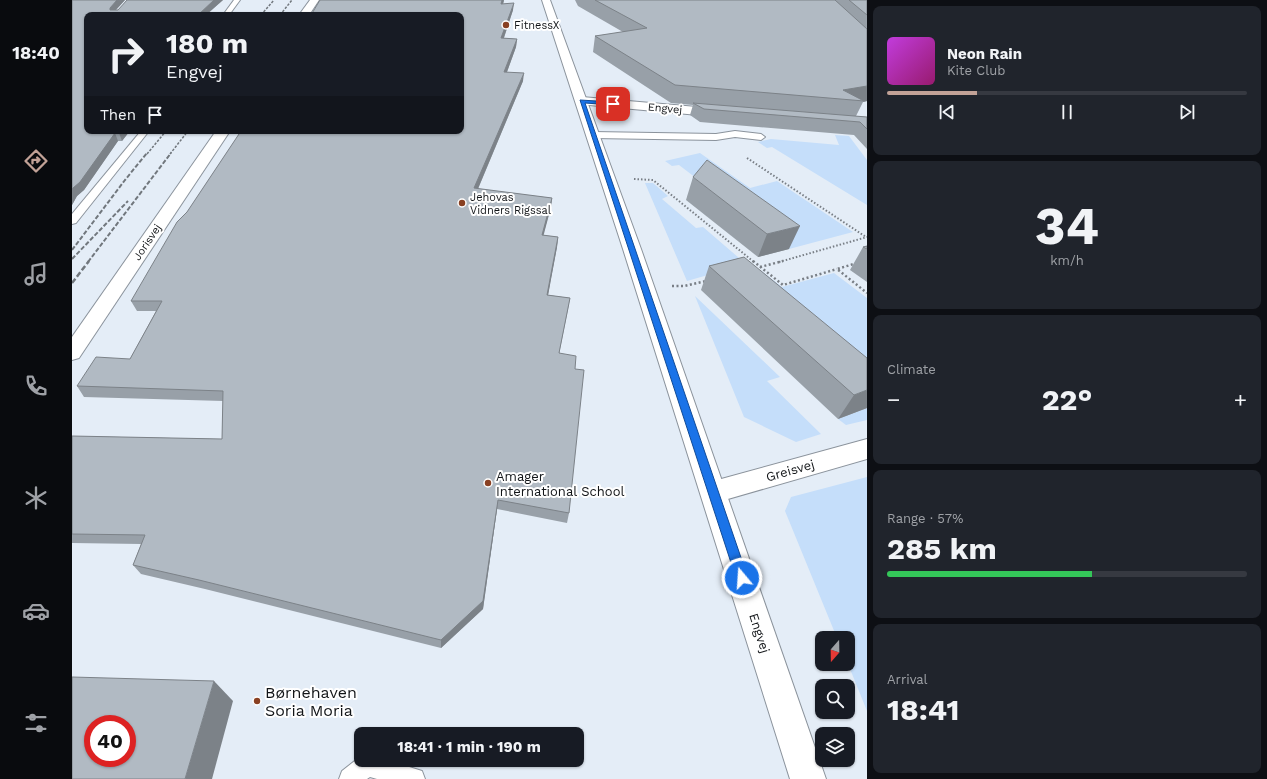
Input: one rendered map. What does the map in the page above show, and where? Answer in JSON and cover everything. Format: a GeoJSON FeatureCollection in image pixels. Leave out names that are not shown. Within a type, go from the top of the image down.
{"type":"FeatureCollection","features":[{"type":"Feature","properties":{"kind":"street"},"geometry":{"type":"LineString","coordinates":[[306,12],[315,0]]}},
{"type":"Feature","properties":{"kind":"street","name":"Engvej"},"geometry":{"type":"LineString","coordinates":[[546,0],[582,101],[714,492],[808,779]]}},
{"type":"Feature","properties":{"kind":"street","name":"Engvej"},"geometry":{"type":"LineString","coordinates":[[582,101],[736,114]]}},
{"type":"Feature","properties":{"kind":"street","name":"Jorisvej"},"geometry":{"type":"LineString","coordinates":[[72,353],[221,134]]}},
{"type":"Feature","properties":{"kind":"street","name":"Greisvej"},"geometry":{"type":"LineString","coordinates":[[714,492],[867,449]]}},
{"type":"Feature","properties":{"kind":"lane"},"geometry":{"type":"LineString","coordinates":[[228,12],[237,0]]}},
{"type":"Feature","properties":{"kind":"lane"},"geometry":{"type":"LineString","coordinates":[[72,221],[143,134]]}},
{"type":"Feature","properties":{"kind":"lane"},"geometry":{"type":"LineString","coordinates":[[593,135],[716,137],[735,134],[762,137]]}},
{"type":"Feature","properties":{"kind":"lane"},"geometry":{"type":"LineString","coordinates":[[350,779],[366,765],[414,779]]}},
{"type":"Feature","properties":{"kind":"path"},"geometry":{"type":"LineString","coordinates":[[716,137],[867,237]]}},
{"type":"Feature","properties":{"kind":"path"},"geometry":{"type":"LineString","coordinates":[[608,179],[653,180],[783,285],[859,262]]}},
{"type":"Feature","properties":{"kind":"path"},"geometry":{"type":"LineString","coordinates":[[756,268],[867,237]]}},
{"type":"Feature","properties":{"kind":"path"},"geometry":{"type":"LineString","coordinates":[[837,269],[867,293]]}},
{"type":"Feature","properties":{"kind":"path"},"geometry":{"type":"LineString","coordinates":[[644,285],[684,286],[706,281]]}},
{"type":"Feature","properties":{"kind":"shaded area"},"geometry":{"type":"Polygon","coordinates":[[[835,135],[849,136],[867,160],[867,205],[772,147],[767,148],[758,142],[771,139],[839,145],[835,135]]]}},
{"type":"Feature","properties":{"kind":"shaded area"},"geometry":{"type":"Polygon","coordinates":[[[700,153],[750,188],[777,181],[853,232],[789,249],[679,165],[672,166],[665,161],[700,153]]]}},
{"type":"Feature","properties":{"kind":"shaded area"},"geometry":{"type":"Polygon","coordinates":[[[645,183],[653,183],[668,196],[662,199],[696,228],[703,227],[746,264],[687,281],[645,183]]]}},
{"type":"Feature","properties":{"kind":"shaded area"},"geometry":{"type":"Polygon","coordinates":[[[760,270],[782,287],[834,273],[867,298],[867,396],[728,278],[760,270]]]}},
{"type":"Feature","properties":{"kind":"shaded area"},"geometry":{"type":"Polygon","coordinates":[[[695,296],[780,377],[767,381],[821,434],[796,442],[744,417],[695,296]]]}},
{"type":"Feature","properties":{"kind":"shaded area"},"geometry":{"type":"Polygon","coordinates":[[[867,408],[867,420],[846,425],[838,419],[867,408]]]}},
{"type":"Feature","properties":{"kind":"shaded area"},"geometry":{"type":"Polygon","coordinates":[[[867,477],[867,711],[851,671],[855,671],[855,631],[834,631],[785,511],[791,497],[867,477]]]}},
{"type":"Feature","properties":{"kind":"building"},"geometry":{"type":"Polygon","coordinates":[[[72,0],[117,0],[110,10],[118,10],[127,0],[214,0],[201,12],[84,12],[84,134],[114,134],[80,182],[72,189],[72,0]]]}},
{"type":"Feature","properties":{"kind":"building"},"geometry":{"type":"Polygon","coordinates":[[[320,0],[502,0],[501,4],[514,3],[501,38],[517,39],[504,72],[524,73],[474,188],[552,198],[542,235],[558,237],[547,295],[570,298],[559,353],[576,356],[575,369],[584,370],[569,513],[498,500],[483,601],[441,640],[133,565],[145,535],[72,534],[72,436],[222,439],[223,391],[77,386],[96,357],[130,359],[162,301],[131,301],[177,222],[187,212],[239,134],[464,134],[464,12],[313,12],[320,0]]]}},
{"type":"Feature","properties":{"kind":"building"},"geometry":{"type":"Polygon","coordinates":[[[595,0],[835,0],[867,29],[867,86],[843,90],[864,101],[675,85],[595,36],[647,28],[595,0]]]}},
{"type":"Feature","properties":{"kind":"building"},"geometry":{"type":"Polygon","coordinates":[[[849,0],[867,0],[867,15],[849,0]]]}},
{"type":"Feature","properties":{"kind":"building"},"geometry":{"type":"Polygon","coordinates":[[[693,103],[867,117],[867,129],[860,122],[704,109],[693,103]]]}},
{"type":"Feature","properties":{"kind":"building"},"geometry":{"type":"Polygon","coordinates":[[[707,160],[800,226],[767,234],[693,177],[707,160]]]}},
{"type":"Feature","properties":{"kind":"building"},"geometry":{"type":"Polygon","coordinates":[[[744,257],[867,358],[867,390],[854,395],[709,266],[744,257]]]}},
{"type":"Feature","properties":{"kind":"building"},"geometry":{"type":"Polygon","coordinates":[[[72,677],[214,681],[185,779],[72,779],[72,677]]]}},
{"type":"Feature","properties":{"kind":"railway"},"geometry":{"type":"LineString","coordinates":[[264,12],[274,0]]}},
{"type":"Feature","properties":{"kind":"railway"},"geometry":{"type":"LineString","coordinates":[[282,12],[292,0]]}},
{"type":"Feature","properties":{"kind":"railway"},"geometry":{"type":"LineString","coordinates":[[147,154],[164,134]]}},
{"type":"Feature","properties":{"kind":"railway"},"geometry":{"type":"LineString","coordinates":[[170,154],[186,134]]}},
{"type":"Feature","properties":{"kind":"railway"},"geometry":{"type":"LineString","coordinates":[[72,250],[147,153]]}},
{"type":"Feature","properties":{"kind":"railway"},"geometry":{"type":"LineString","coordinates":[[88,262],[171,153]]}},
{"type":"Feature","properties":{"kind":"railway"},"geometry":{"type":"LineString","coordinates":[[72,259],[128,201]]}},
{"type":"Feature","properties":{"kind":"railway"},"geometry":{"type":"LineString","coordinates":[[72,283],[89,261]]}},
{"type":"Feature","properties":{"kind":"place","name":"FitnessX"},"geometry":{"type":"Point","coordinates":[506,25]}},
{"type":"Feature","properties":{"kind":"place","name":"Jehovas Vidners Rigssal"},"geometry":{"type":"Point","coordinates":[462,203]}},
{"type":"Feature","properties":{"kind":"place","name":"Amager International School"},"geometry":{"type":"Point","coordinates":[488,483]}},
{"type":"Feature","properties":{"kind":"place","name":"Børnehaven Soria Moria"},"geometry":{"type":"Point","coordinates":[257,701]}},
{"type":"Feature","properties":{"kind":"route"},"geometry":{"type":"LineString","coordinates":[[613,104],[582,101],[742,578]]}}]}
